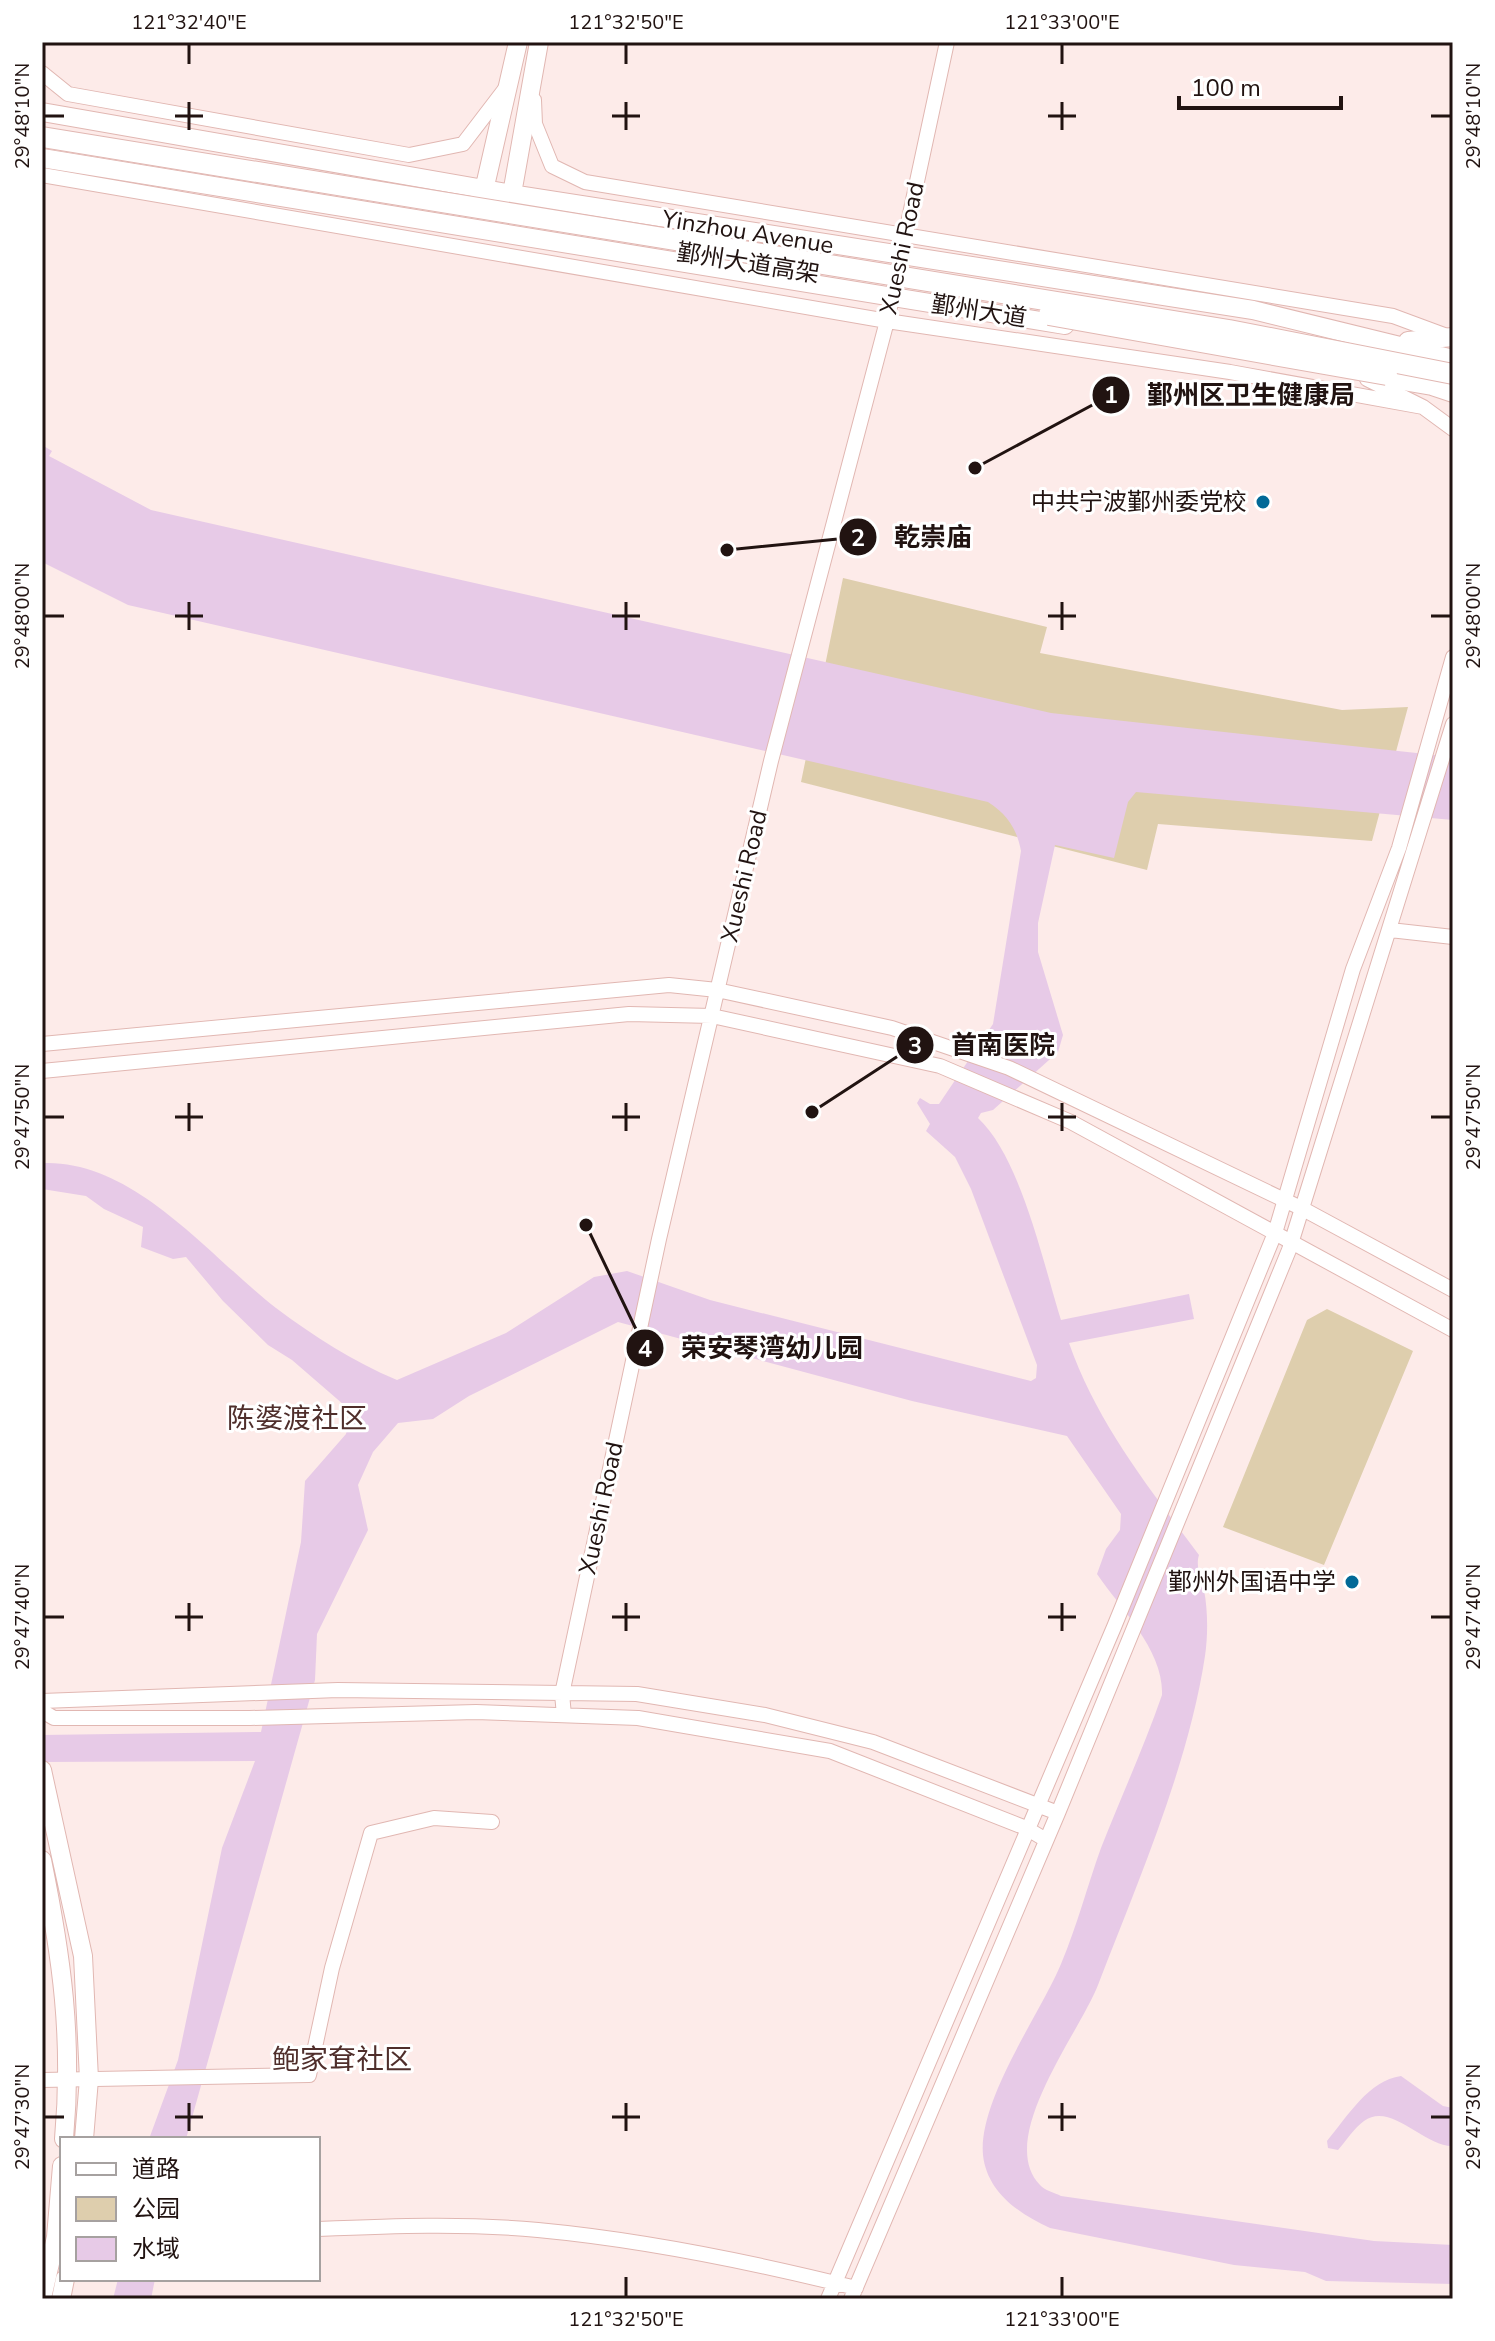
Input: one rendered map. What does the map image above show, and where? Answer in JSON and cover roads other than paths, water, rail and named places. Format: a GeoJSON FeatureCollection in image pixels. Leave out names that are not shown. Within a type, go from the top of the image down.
{"type":"FeatureCollection","features":[{"type":"Feature","properties":{"kind":"highway","name":"Yinzhou Avenue"},"geometry":{"type":"LineString","coordinates":[[42,137],[1229,330],[1453,374]]}},
{"type":"Feature","properties":{"kind":"highway","name":"鄞州大道高架"},"geometry":{"type":"LineString","coordinates":[[42,150],[866,282],[1453,387]]}},
{"type":"Feature","properties":{"kind":"main road"},"geometry":{"type":"LineString","coordinates":[[476,227],[518,42]]}},
{"type":"Feature","properties":{"kind":"main road"},"geometry":{"type":"LineString","coordinates":[[42,158],[505,231],[539,42]]}},
{"type":"Feature","properties":{"kind":"main road","name":"Yinzhou Avenue"},"geometry":{"type":"LineString","coordinates":[[42,112],[512,194],[1253,310],[1394,342],[1453,359]]}},
{"type":"Feature","properties":{"kind":"main road","name":"鄞州大道"},"geometry":{"type":"LineString","coordinates":[[505,231],[1356,373],[1432,386],[1453,393]]}},
{"type":"Feature","properties":{"kind":"main road"},"geometry":{"type":"LineString","coordinates":[[1394,342],[1452,337]]}},
{"type":"Feature","properties":{"kind":"main road"},"geometry":{"type":"LineString","coordinates":[[42,1770],[83,1956],[89,2079],[84,2137]]}},
{"type":"Feature","properties":{"kind":"main road"},"geometry":{"type":"LineString","coordinates":[[42,1860],[63,1960],[69,2079],[64,2137]]}},
{"type":"Feature","properties":{"kind":"main road"},"geometry":{"type":"LineString","coordinates":[[42,2298],[56,2237],[60,2190]]}},
{"type":"Feature","properties":{"kind":"street","name":"Xueshi Road"},"geometry":{"type":"LineString","coordinates":[[564,1715],[562,1694],[659,1239],[771,761],[887,321],[947,42]]}},
{"type":"Feature","properties":{"kind":"street"},"geometry":{"type":"LineString","coordinates":[[42,73],[68,94],[409,155],[463,144],[508,86]]}},
{"type":"Feature","properties":{"kind":"street","name":"Yinzhou Avenue"},"geometry":{"type":"LineString","coordinates":[[533,77],[535,124],[552,166],[585,182],[1393,316],[1452,337]]}},
{"type":"Feature","properties":{"kind":"street"},"geometry":{"type":"LineString","coordinates":[[42,175],[887,321],[1230,372],[1423,407]]}},
{"type":"Feature","properties":{"kind":"street"},"geometry":{"type":"LineString","coordinates":[[1356,373],[1423,407],[1453,429]]}},
{"type":"Feature","properties":{"kind":"street"},"geometry":{"type":"LineString","coordinates":[[828,2299],[1036,1804],[1114,1627],[1275,1233],[1353,969],[1405,828],[1453,657]]}},
{"type":"Feature","properties":{"kind":"street"},"geometry":{"type":"LineString","coordinates":[[320,2229],[434,2225],[538,2230],[652,2246],[835,2283],[854,2294],[1058,1813],[1291,1242],[1453,724]]}},
{"type":"Feature","properties":{"kind":"street"},"geometry":{"type":"LineString","coordinates":[[1390,930],[1453,937]]}},
{"type":"Feature","properties":{"kind":"street"},"geometry":{"type":"LineString","coordinates":[[42,1044],[669,985],[717,990],[892,1028],[1009,1068],[1303,1209],[1453,1290]]}},
{"type":"Feature","properties":{"kind":"street"},"geometry":{"type":"LineString","coordinates":[[42,1071],[629,1014],[712,1016],[940,1066],[1071,1122],[1453,1330]]}},
{"type":"Feature","properties":{"kind":"street"},"geometry":{"type":"LineString","coordinates":[[42,1701],[338,1690],[637,1694],[765,1715],[873,1742],[1058,1813]]}},
{"type":"Feature","properties":{"kind":"street"},"geometry":{"type":"LineString","coordinates":[[42,1711],[54,1718],[250,1718],[476,1712],[638,1718],[830,1751],[1026,1828],[1046,1840]]}},
{"type":"Feature","properties":{"kind":"street"},"geometry":{"type":"LineString","coordinates":[[42,2080],[309,2075],[332,1968],[371,1833],[434,1818],[492,1822]]}},
{"type":"Feature","properties":{"kind":"water"},"geometry":{"type":"Polygon","coordinates":[[[42,445],[52,451],[49,456],[151,510],[1051,713],[1453,757],[1453,820],[1136,792],[1128,802],[1114,858],[1055,845],[1038,923],[1038,952],[1063,1035],[1058,1052],[993,1110],[981,1113],[978,1118],[1007,1158],[1018,1184],[1061,1320],[1189,1294],[1194,1319],[1069,1343],[1109,1428],[1199,1555],[1207,1640],[1187,1740],[1160,1823],[1098,1985],[1045,2085],[1028,2141],[1029,2165],[1042,2187],[1061,2196],[1374,2241],[1453,2245],[1453,2284],[1326,2281],[1305,2272],[1234,2265],[1050,2228],[1016,2209],[998,2191],[983,2155],[990,2109],[1012,2058],[1061,1964],[1101,1848],[1162,1695],[1161,1679],[1149,1647],[1097,1574],[1106,1549],[1120,1530],[1121,1514],[1067,1436],[912,1401],[618,1322],[469,1396],[433,1419],[398,1423],[373,1452],[358,1485],[368,1530],[317,1634],[315,1680],[187,2137],[150,2137],[178,2060],[222,1848],[255,1761],[42,1762],[42,1735],[261,1732],[301,1542],[305,1481],[346,1434],[351,1411],[292,1360],[268,1345],[223,1301],[186,1257],[173,1259],[141,1247],[143,1227],[104,1209],[86,1196],[42,1189],[42,1163],[76,1166],[108,1177],[139,1193],[291,1319],[349,1357],[397,1380],[506,1333],[594,1277],[627,1271],[710,1300],[1031,1381],[1036,1378],[1037,1365],[971,1189],[955,1157],[926,1131],[930,1124],[917,1103],[920,1098],[930,1104],[939,1104],[993,1024],[1021,851],[1010,823],[988,802],[128,605],[42,562],[42,445]]]}},
{"type":"Feature","properties":{"kind":"water"},"geometry":{"type":"Polygon","coordinates":[[[1401,2076],[1443,2106],[1453,2108],[1453,2146],[1431,2140],[1396,2120],[1374,2116],[1360,2124],[1338,2150],[1328,2148],[1327,2141],[1369,2092],[1389,2079],[1401,2076]]]}},
{"type":"Feature","properties":{"kind":"water"},"geometry":{"type":"Polygon","coordinates":[[[118,2281],[155,2281],[151,2299],[113,2299],[118,2281]]]}},
{"type":"Feature","properties":{"kind":"place","name":"鄞州区卫生健康局"},"geometry":{"type":"Point","coordinates":[975,468]}},
{"type":"Feature","properties":{"kind":"place","name":"中共宁波鄞州委党校"},"geometry":{"type":"Point","coordinates":[1263,502]}},
{"type":"Feature","properties":{"kind":"place","name":"乾崇庙"},"geometry":{"type":"Point","coordinates":[727,550]}},
{"type":"Feature","properties":{"kind":"place","name":"首南医院"},"geometry":{"type":"Point","coordinates":[812,1112]}},
{"type":"Feature","properties":{"kind":"place","name":"荣安琴湾幼儿园"},"geometry":{"type":"Point","coordinates":[586,1225]}},
{"type":"Feature","properties":{"kind":"place","name":"鄞州外国语中学"},"geometry":{"type":"Point","coordinates":[1352,1582]}},
{"type":"Feature","properties":{"kind":"district","name":"陈婆渡社区"},"geometry":{"type":"Point","coordinates":[297,1418]}},
{"type":"Feature","properties":{"kind":"district","name":"鲍家耷社区"},"geometry":{"type":"Point","coordinates":[342,2059]}}]}
